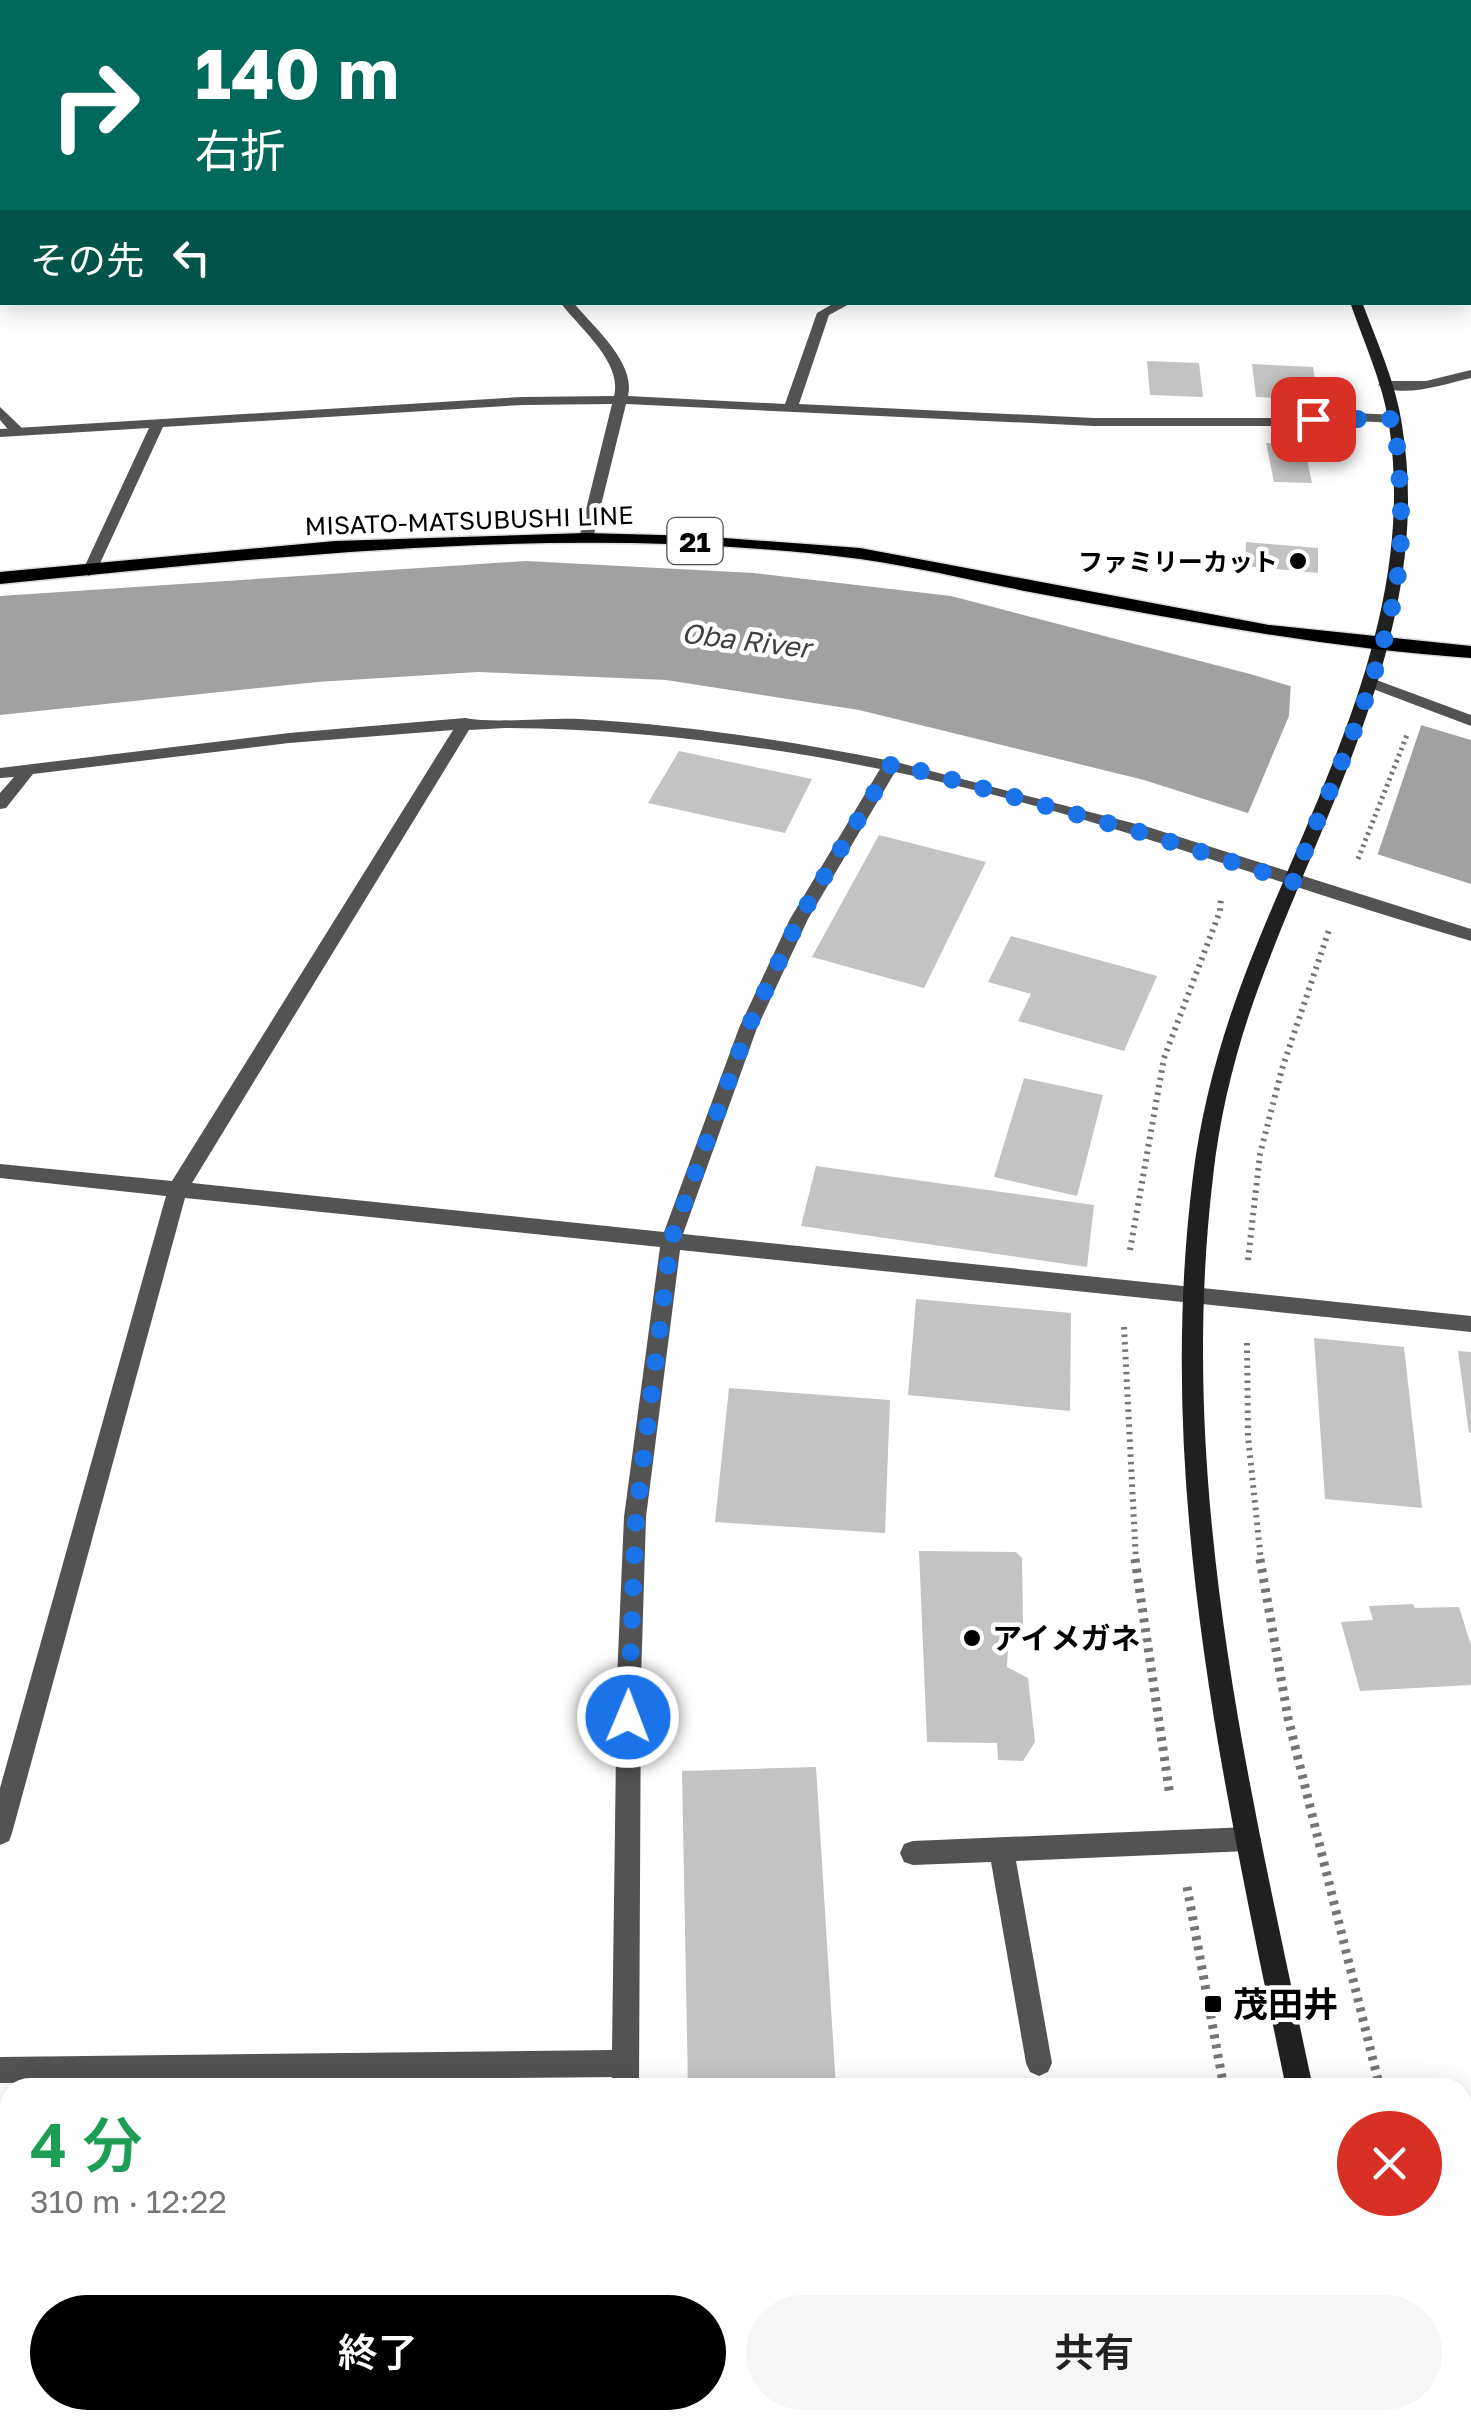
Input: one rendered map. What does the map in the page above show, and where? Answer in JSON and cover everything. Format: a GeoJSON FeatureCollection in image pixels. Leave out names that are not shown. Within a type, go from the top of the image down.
{"type":"FeatureCollection","features":[{"type":"Feature","properties":{"kind":"main road","name":"MISATO-MATSUBUSHI LINE"},"geometry":{"type":"LineString","coordinates":[[0,578],[335,546],[586,538],[860,554],[1269,631],[1383,646],[1471,652]]}},
{"type":"Feature","properties":{"kind":"street"},"geometry":{"type":"LineString","coordinates":[[568,305],[618,366],[624,384],[586,538]]}},
{"type":"Feature","properties":{"kind":"street"},"geometry":{"type":"LineString","coordinates":[[790,410],[823,313],[841,305]]}},
{"type":"Feature","properties":{"kind":"street"},"geometry":{"type":"LineString","coordinates":[[1298,2078],[1224,1710],[1201,1528],[1191,1384],[1191,1296],[1202,1177],[1220,1076],[1250,987],[1368,691],[1397,584],[1402,510],[1395,419],[1357,305]]}},
{"type":"Feature","properties":{"kind":"street"},"geometry":{"type":"LineString","coordinates":[[1384,385],[1426,385],[1471,374]]}},
{"type":"Feature","properties":{"kind":"street"},"geometry":{"type":"LineString","coordinates":[[0,432],[522,401],[622,400],[1094,422],[1291,422],[1335,416],[1395,419]]}},
{"type":"Feature","properties":{"kind":"street"},"geometry":{"type":"LineString","coordinates":[[0,411],[17,431]]}},
{"type":"Feature","properties":{"kind":"street"},"geometry":{"type":"LineString","coordinates":[[89,572],[158,423]]}},
{"type":"Feature","properties":{"kind":"street"},"geometry":{"type":"LineString","coordinates":[[1368,691],[1471,721]]}},
{"type":"Feature","properties":{"kind":"street"},"geometry":{"type":"LineString","coordinates":[[0,772],[352,731],[465,723],[581,724],[737,738],[892,763],[1296,874],[1471,935]]}},
{"type":"Feature","properties":{"kind":"street"},"geometry":{"type":"LineString","coordinates":[[0,1833],[178,1189],[465,723]]}},
{"type":"Feature","properties":{"kind":"street"},"geometry":{"type":"LineString","coordinates":[[0,2070],[625,2075],[628,1679],[636,1517],[671,1240],[748,1028],[799,919],[892,763]]}},
{"type":"Feature","properties":{"kind":"street"},"geometry":{"type":"LineString","coordinates":[[0,804],[28,770]]}},
{"type":"Feature","properties":{"kind":"street"},"geometry":{"type":"LineString","coordinates":[[0,1171],[1471,1324]]}},
{"type":"Feature","properties":{"kind":"street"},"geometry":{"type":"LineString","coordinates":[[912,1853],[1248,1839]]}},
{"type":"Feature","properties":{"kind":"street"},"geometry":{"type":"LineString","coordinates":[[1001,1850],[1039,2063]]}},
{"type":"Feature","properties":{"kind":"path"},"geometry":{"type":"LineString","coordinates":[[1353,871],[1410,726]]}},
{"type":"Feature","properties":{"kind":"path"},"geometry":{"type":"LineString","coordinates":[[1333,925],[1326,934],[1282,1069],[1260,1154],[1250,1224],[1245,1380],[1264,1576],[1292,1723],[1378,2078]]}},
{"type":"Feature","properties":{"kind":"water","name":"Oba River"},"geometry":{"type":"Polygon","coordinates":[[[526,561],[754,573],[951,596],[1250,674],[1471,740],[1471,884],[1144,780],[859,710],[666,680],[478,672],[317,682],[0,715],[0,596],[526,561]]]}},
{"type":"Feature","properties":{"kind":"pier"},"geometry":{"type":"Polygon","coordinates":[[[1291,681],[1423,720],[1376,859],[1246,818],[1289,716],[1291,681]]]}},
{"type":"Feature","properties":{"kind":"building"},"geometry":{"type":"Polygon","coordinates":[[[1147,361],[1199,363],[1203,397],[1150,395],[1147,361]]]}},
{"type":"Feature","properties":{"kind":"building"},"geometry":{"type":"Polygon","coordinates":[[[1252,364],[1313,367],[1318,400],[1256,397],[1252,364]]]}},
{"type":"Feature","properties":{"kind":"building"},"geometry":{"type":"Polygon","coordinates":[[[1266,443],[1304,445],[1312,483],[1274,482],[1266,443]]]}},
{"type":"Feature","properties":{"kind":"building"},"geometry":{"type":"Polygon","coordinates":[[[1246,542],[1318,548],[1318,573],[1245,566],[1246,542]]]}},
{"type":"Feature","properties":{"kind":"building"},"geometry":{"type":"Polygon","coordinates":[[[679,751],[812,779],[785,833],[648,803],[679,751]]]}},
{"type":"Feature","properties":{"kind":"building"},"geometry":{"type":"Polygon","coordinates":[[[879,835],[986,862],[924,988],[812,957],[879,835]]]}},
{"type":"Feature","properties":{"kind":"building"},"geometry":{"type":"Polygon","coordinates":[[[1011,936],[1157,976],[1124,1051],[1018,1021],[1031,994],[988,982],[1011,936]]]}},
{"type":"Feature","properties":{"kind":"building"},"geometry":{"type":"Polygon","coordinates":[[[1024,1078],[1103,1095],[1077,1196],[994,1177],[1024,1078]]]}},
{"type":"Feature","properties":{"kind":"building"},"geometry":{"type":"Polygon","coordinates":[[[816,1166],[1094,1205],[1087,1267],[801,1226],[816,1166]]]}},
{"type":"Feature","properties":{"kind":"building"},"geometry":{"type":"Polygon","coordinates":[[[916,1299],[1071,1313],[1070,1411],[908,1395],[916,1299]]]}},
{"type":"Feature","properties":{"kind":"building"},"geometry":{"type":"Polygon","coordinates":[[[1314,1338],[1404,1347],[1422,1508],[1325,1499],[1314,1338]]]}},
{"type":"Feature","properties":{"kind":"building"},"geometry":{"type":"Polygon","coordinates":[[[1458,1351],[1471,1352],[1471,1433],[1469,1433],[1458,1351]]]}},
{"type":"Feature","properties":{"kind":"building"},"geometry":{"type":"Polygon","coordinates":[[[729,1388],[890,1400],[885,1533],[715,1522],[729,1388]]]}},
{"type":"Feature","properties":{"kind":"building"},"geometry":{"type":"Polygon","coordinates":[[[919,1551],[1016,1552],[1022,1558],[1023,1627],[1009,1633],[1007,1667],[1028,1678],[1035,1742],[1023,1761],[998,1760],[997,1743],[927,1742],[919,1551]]]}},
{"type":"Feature","properties":{"kind":"building"},"geometry":{"type":"Polygon","coordinates":[[[1413,1604],[1415,1608],[1459,1607],[1471,1645],[1471,1685],[1360,1691],[1341,1622],[1373,1620],[1369,1606],[1413,1604]]]}},
{"type":"Feature","properties":{"kind":"building"},"geometry":{"type":"Polygon","coordinates":[[[816,1767],[835,2078],[688,2078],[682,1771],[816,1767]]]}},
{"type":"Feature","properties":{"kind":"place","name":"ファミリーカット"},"geometry":{"type":"Point","coordinates":[1298,561]}},
{"type":"Feature","properties":{"kind":"place","name":"アイメガネ"},"geometry":{"type":"Point","coordinates":[972,1638]}},
{"type":"Feature","properties":{"kind":"place","name":"茂田井"},"geometry":{"type":"Point","coordinates":[1213,2004]}},
{"type":"Feature","properties":{"kind":"route"},"geometry":{"type":"LineString","coordinates":[[628,1717],[636,1517],[671,1240],[748,1028],[799,919],[892,763],[1147,834],[1293,882],[1366,699],[1383,646],[1397,584],[1402,510],[1395,419],[1313,419]]}}]}
